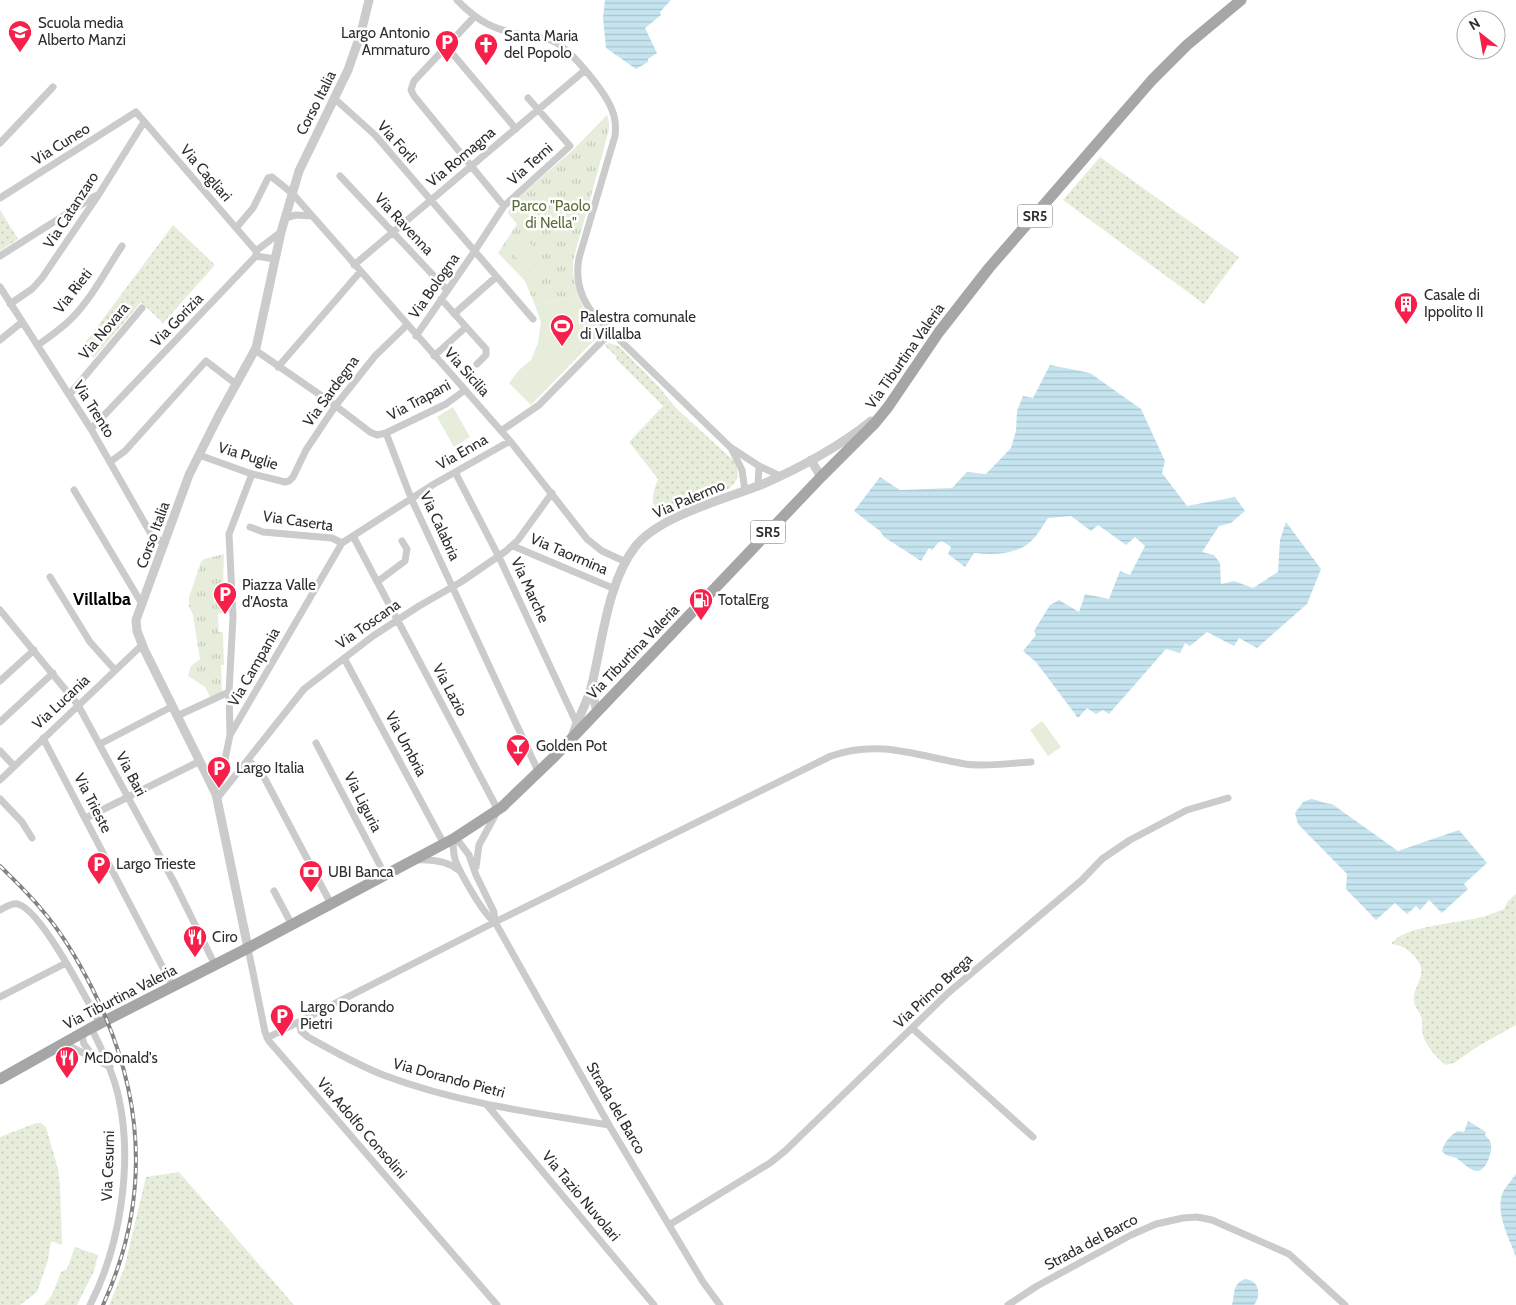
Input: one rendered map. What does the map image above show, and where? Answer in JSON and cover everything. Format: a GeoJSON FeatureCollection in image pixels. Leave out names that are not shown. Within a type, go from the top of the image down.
{"type":"FeatureCollection","features":[{"type":"Feature","properties":{"kind":"main road","name":"Via Tiburtina Valeria"},"geometry":{"type":"LineString","coordinates":[[0,1079],[91,1028],[248,948],[449,841],[498,810],[539,773],[875,423],[970,291],[1148,85],[1192,41],[1241,0]]}},
{"type":"Feature","properties":{"kind":"street","name":"Corso Italia"},"geometry":{"type":"LineString","coordinates":[[248,948],[217,798],[142,644],[136,620],[189,475],[255,350],[281,232],[304,158],[335,99],[357,47],[369,0]]}},
{"type":"Feature","properties":{"kind":"street"},"geometry":{"type":"LineString","coordinates":[[458,0],[489,26],[553,41],[568,52],[610,106],[616,127],[613,146],[580,254],[578,278],[586,303],[612,333],[730,448],[759,466],[780,476]]}},
{"type":"Feature","properties":{"kind":"street"},"geometry":{"type":"LineString","coordinates":[[475,16],[413,83],[411,90],[504,206]]}},
{"type":"Feature","properties":{"kind":"street"},"geometry":{"type":"LineString","coordinates":[[446,46],[516,129]]}},
{"type":"Feature","properties":{"kind":"street","name":"Via Romagna"},"geometry":{"type":"LineString","coordinates":[[354,264],[584,71]]}},
{"type":"Feature","properties":{"kind":"street"},"geometry":{"type":"LineString","coordinates":[[0,143],[53,87]]}},
{"type":"Feature","properties":{"kind":"street"},"geometry":{"type":"LineString","coordinates":[[528,98],[539,110]]}},
{"type":"Feature","properties":{"kind":"street","name":"Via Forlì"},"geometry":{"type":"LineString","coordinates":[[335,99],[375,135],[533,320]]}},
{"type":"Feature","properties":{"kind":"street","name":"Via Terni"},"geometry":{"type":"LineString","coordinates":[[474,252],[504,206],[570,146],[539,110]]}},
{"type":"Feature","properties":{"kind":"street","name":"Via Cagliari"},"geometry":{"type":"LineString","coordinates":[[136,112],[236,228],[256,254]]}},
{"type":"Feature","properties":{"kind":"street","name":"Via Cuneo"},"geometry":{"type":"LineString","coordinates":[[0,198],[136,112]]}},
{"type":"Feature","properties":{"kind":"street","name":"Via Catanzaro"},"geometry":{"type":"LineString","coordinates":[[10,304],[38,284],[99,194],[144,122]]}},
{"type":"Feature","properties":{"kind":"street","name":"Via Ravenna"},"geometry":{"type":"LineString","coordinates":[[340,176],[447,290]]}},
{"type":"Feature","properties":{"kind":"street","name":"Via Sicilia"},"geometry":{"type":"LineString","coordinates":[[236,228],[252,208],[269,177],[274,178],[293,194],[510,441],[590,541],[602,551],[626,562]]}},
{"type":"Feature","properties":{"kind":"street"},"geometry":{"type":"LineString","coordinates":[[0,256],[99,194]]}},
{"type":"Feature","properties":{"kind":"street"},"geometry":{"type":"LineString","coordinates":[[285,218],[296,214],[312,217]]}},
{"type":"Feature","properties":{"kind":"street","name":"Via Gorizia"},"geometry":{"type":"LineString","coordinates":[[91,429],[256,254],[281,232]]}},
{"type":"Feature","properties":{"kind":"street","name":"Via Rieti"},"geometry":{"type":"LineString","coordinates":[[38,345],[59,330],[75,315],[122,246]]}},
{"type":"Feature","properties":{"kind":"street","name":"Via Bologna"},"geometry":{"type":"LineString","coordinates":[[416,336],[474,252]]}},
{"type":"Feature","properties":{"kind":"street"},"geometry":{"type":"LineString","coordinates":[[256,254],[275,259]]}},
{"type":"Feature","properties":{"kind":"street"},"geometry":{"type":"LineString","coordinates":[[278,367],[360,272]]}},
{"type":"Feature","properties":{"kind":"street"},"geometry":{"type":"LineString","coordinates":[[454,314],[496,277]]}},
{"type":"Feature","properties":{"kind":"street","name":"Via Trento"},"geometry":{"type":"LineString","coordinates":[[0,287],[91,429],[151,534],[165,543]]}},
{"type":"Feature","properties":{"kind":"street"},"geometry":{"type":"LineString","coordinates":[[441,299],[487,350],[485,356],[477,364]]}},
{"type":"Feature","properties":{"kind":"street","name":"Via Novara"},"geometry":{"type":"LineString","coordinates":[[69,395],[142,308]]}},
{"type":"Feature","properties":{"kind":"street"},"geometry":{"type":"LineString","coordinates":[[0,340],[22,322]]}},
{"type":"Feature","properties":{"kind":"street","name":"Via Sardegna"},"geometry":{"type":"LineString","coordinates":[[290,481],[306,450],[336,406],[375,356],[407,325]]}},
{"type":"Feature","properties":{"kind":"street"},"geometry":{"type":"LineString","coordinates":[[434,356],[466,327]]}},
{"type":"Feature","properties":{"kind":"street"},"geometry":{"type":"LineString","coordinates":[[501,432],[539,404],[612,333]]}},
{"type":"Feature","properties":{"kind":"street"},"geometry":{"type":"LineString","coordinates":[[255,350],[372,433],[379,435],[386,433]]}},
{"type":"Feature","properties":{"kind":"street"},"geometry":{"type":"LineString","coordinates":[[110,462],[124,451],[206,361],[236,384]]}},
{"type":"Feature","properties":{"kind":"street","name":"Via Trapani"},"geometry":{"type":"LineString","coordinates":[[386,433],[442,407],[465,390]]}},
{"type":"Feature","properties":{"kind":"street","name":"Via Palermo"},"geometry":{"type":"LineString","coordinates":[[571,739],[576,722],[588,698],[603,630],[615,589],[626,562],[638,543],[655,528],[676,517],[758,486],[811,460],[862,428],[894,398]]}},
{"type":"Feature","properties":{"kind":"street","name":"Via Calabria"},"geometry":{"type":"LineString","coordinates":[[386,433],[411,498],[539,773]]}},
{"type":"Feature","properties":{"kind":"street","name":"Via Enna"},"geometry":{"type":"LineString","coordinates":[[353,536],[411,498],[510,441]]}},
{"type":"Feature","properties":{"kind":"street"},"geometry":{"type":"LineString","coordinates":[[730,448],[742,470],[745,490]]}},
{"type":"Feature","properties":{"kind":"street","name":"Via Puglie"},"geometry":{"type":"LineString","coordinates":[[199,455],[252,474],[284,482],[290,481]]}},
{"type":"Feature","properties":{"kind":"street"},"geometry":{"type":"LineString","coordinates":[[811,460],[822,477]]}},
{"type":"Feature","properties":{"kind":"street"},"geometry":{"type":"LineString","coordinates":[[758,486],[759,466]]}},
{"type":"Feature","properties":{"kind":"street","name":"Via Marche"},"geometry":{"type":"LineString","coordinates":[[455,472],[499,557],[576,722]]}},
{"type":"Feature","properties":{"kind":"street"},"geometry":{"type":"LineString","coordinates":[[230,735],[229,692],[233,617],[229,534],[252,474]]}},
{"type":"Feature","properties":{"kind":"street"},"geometry":{"type":"LineString","coordinates":[[74,490],[142,604]]}},
{"type":"Feature","properties":{"kind":"street","name":"Via Toscana"},"geometry":{"type":"LineString","coordinates":[[217,798],[300,692],[397,620],[499,557],[513,546],[552,493]]}},
{"type":"Feature","properties":{"kind":"street","name":"Via Caserta"},"geometry":{"type":"LineString","coordinates":[[250,527],[261,531],[332,538],[342,543]]}},
{"type":"Feature","properties":{"kind":"street","name":"Via Campania"},"geometry":{"type":"LineString","coordinates":[[217,798],[230,735],[342,543],[353,536]]}},
{"type":"Feature","properties":{"kind":"street","name":"Via Lazio"},"geometry":{"type":"LineString","coordinates":[[353,536],[498,810]]}},
{"type":"Feature","properties":{"kind":"street"},"geometry":{"type":"LineString","coordinates":[[377,582],[405,561],[407,549],[402,540]]}},
{"type":"Feature","properties":{"kind":"street","name":"Via Taormina"},"geometry":{"type":"LineString","coordinates":[[513,546],[615,589]]}},
{"type":"Feature","properties":{"kind":"street"},"geometry":{"type":"LineString","coordinates":[[50,577],[90,642],[115,670]]}},
{"type":"Feature","properties":{"kind":"street","name":"Via Bari"},"geometry":{"type":"LineString","coordinates":[[0,610],[78,705],[175,884],[215,965]]}},
{"type":"Feature","properties":{"kind":"street","name":"Via Lucania"},"geometry":{"type":"LineString","coordinates":[[0,780],[142,644]]}},
{"type":"Feature","properties":{"kind":"street"},"geometry":{"type":"LineString","coordinates":[[0,681],[34,650]]}},
{"type":"Feature","properties":{"kind":"street","name":"Via Umbria"},"geometry":{"type":"LineString","coordinates":[[344,658],[449,841]]}},
{"type":"Feature","properties":{"kind":"street"},"geometry":{"type":"LineString","coordinates":[[0,722],[53,673]]}},
{"type":"Feature","properties":{"kind":"street"},"geometry":{"type":"LineString","coordinates":[[591,687],[598,695],[610,698]]}},
{"type":"Feature","properties":{"kind":"street","name":"Via Palermo"},"geometry":{"type":"LineString","coordinates":[[591,687],[597,712]]}},
{"type":"Feature","properties":{"kind":"street"},"geometry":{"type":"LineString","coordinates":[[177,716],[229,692]]}},
{"type":"Feature","properties":{"kind":"street"},"geometry":{"type":"LineString","coordinates":[[588,698],[590,705],[597,712]]}},
{"type":"Feature","properties":{"kind":"street"},"geometry":{"type":"LineString","coordinates":[[100,744],[173,706]]}},
{"type":"Feature","properties":{"kind":"street","name":"Via Trieste"},"geometry":{"type":"LineString","coordinates":[[44,738],[120,888],[173,987]]}},
{"type":"Feature","properties":{"kind":"street","name":"Via Liguria"},"geometry":{"type":"LineString","coordinates":[[316,743],[385,875]]}},
{"type":"Feature","properties":{"kind":"street"},"geometry":{"type":"LineString","coordinates":[[267,1038],[495,922],[835,754],[858,750],[886,749],[912,752],[967,764],[1032,762]]}},
{"type":"Feature","properties":{"kind":"street"},"geometry":{"type":"LineString","coordinates":[[0,752],[14,766]]}},
{"type":"Feature","properties":{"kind":"street"},"geometry":{"type":"LineString","coordinates":[[248,760],[265,779],[331,904]]}},
{"type":"Feature","properties":{"kind":"street"},"geometry":{"type":"LineString","coordinates":[[86,818],[200,761]]}},
{"type":"Feature","properties":{"kind":"street","name":"Via Primo Brega"},"geometry":{"type":"LineString","coordinates":[[668,1225],[781,1154],[948,993],[1082,880],[1102,859],[1115,849],[1187,810],[1228,798]]}},
{"type":"Feature","properties":{"kind":"street"},"geometry":{"type":"LineString","coordinates":[[0,799],[22,822],[32,838]]}},
{"type":"Feature","properties":{"kind":"street","name":"Strada del Barco"},"geometry":{"type":"LineString","coordinates":[[476,875],[476,857],[479,845],[498,810]]}},
{"type":"Feature","properties":{"kind":"street","name":"Strada del Barco"},"geometry":{"type":"LineString","coordinates":[[449,841],[461,871],[485,913],[495,922],[609,1125],[703,1282],[720,1305]]}},
{"type":"Feature","properties":{"kind":"street","name":"Strada del Barco"},"geometry":{"type":"LineString","coordinates":[[449,841],[467,851],[494,912],[495,922]]}},
{"type":"Feature","properties":{"kind":"street"},"geometry":{"type":"LineString","coordinates":[[409,862],[423,860],[438,861],[450,864],[461,871]]}},
{"type":"Feature","properties":{"kind":"street"},"geometry":{"type":"LineString","coordinates":[[274,891],[292,925]]}},
{"type":"Feature","properties":{"kind":"street"},"geometry":{"type":"LineString","coordinates":[[0,910],[15,904],[23,907],[40,924],[52,940],[66,962],[91,1028],[85,1046],[96,1060]]}},
{"type":"Feature","properties":{"kind":"street","name":"Via Adolfo Consolini"},"geometry":{"type":"LineString","coordinates":[[248,948],[267,1038],[497,1305]]}},
{"type":"Feature","properties":{"kind":"street"},"geometry":{"type":"LineString","coordinates":[[0,997],[66,962]]}},
{"type":"Feature","properties":{"kind":"street","name":"Via Dorando Pietri"},"geometry":{"type":"LineString","coordinates":[[298,1022],[301,1031],[308,1037],[379,1073],[487,1105],[609,1125]]}},
{"type":"Feature","properties":{"kind":"street","name":"Via Cesurni"},"geometry":{"type":"LineString","coordinates":[[90,1305],[100,1284],[115,1237],[123,1185],[124,1129],[119,1098],[110,1067],[91,1028]]}},
{"type":"Feature","properties":{"kind":"street"},"geometry":{"type":"LineString","coordinates":[[912,1028],[1033,1137]]}},
{"type":"Feature","properties":{"kind":"street"},"geometry":{"type":"LineString","coordinates":[[64,1043],[110,1067]]}},
{"type":"Feature","properties":{"kind":"street","name":"Via Tazio Nuvolari"},"geometry":{"type":"LineString","coordinates":[[487,1105],[654,1305]]}},
{"type":"Feature","properties":{"kind":"street","name":"Strada del Barco"},"geometry":{"type":"LineString","coordinates":[[1008,1305],[1037,1286],[1131,1235],[1156,1224],[1197,1217],[1212,1220],[1289,1254],[1345,1305]]}},
{"type":"Feature","properties":{"kind":"green space","name":"Parco \"Paolo di Nella\""},"geometry":{"type":"Polygon","coordinates":[[[607,115],[609,130],[573,261],[573,274],[579,297],[535,305],[525,281],[498,253],[517,224],[508,213],[512,203],[573,150],[607,115]]]}},
{"type":"Feature","properties":{"kind":"green space"},"geometry":{"type":"Polygon","coordinates":[[[1100,157],[1239,257],[1204,304],[1063,200],[1100,157]]]}},
{"type":"Feature","properties":{"kind":"green space"},"geometry":{"type":"Polygon","coordinates":[[[0,210],[18,239],[0,251],[0,210]]]}},
{"type":"Feature","properties":{"kind":"green space"},"geometry":{"type":"Polygon","coordinates":[[[173,225],[215,265],[163,323],[141,302],[94,358],[82,347],[173,225]]]}},
{"type":"Feature","properties":{"kind":"green space"},"geometry":{"type":"Polygon","coordinates":[[[524,236],[549,265],[535,278],[509,249],[524,236]]]}},
{"type":"Feature","properties":{"kind":"green space","name":"Palestra comunale di Villalba"},"geometry":{"type":"Polygon","coordinates":[[[579,297],[585,311],[603,331],[531,405],[509,383],[519,370],[531,360],[538,343],[541,322],[535,305],[579,297]]]}},
{"type":"Feature","properties":{"kind":"green space"},"geometry":{"type":"Polygon","coordinates":[[[609,343],[619,346],[658,386],[676,408],[734,461],[738,474],[733,485],[725,491],[669,513],[657,509],[654,505],[653,496],[658,479],[629,442],[663,406],[604,345],[609,343]]]}},
{"type":"Feature","properties":{"kind":"green space"},"geometry":{"type":"Polygon","coordinates":[[[453,407],[470,437],[454,447],[437,417],[453,407]]]}},
{"type":"Feature","properties":{"kind":"green space"},"geometry":{"type":"Polygon","coordinates":[[[224,554],[222,613],[218,614],[219,632],[223,632],[224,665],[221,665],[222,692],[210,697],[205,687],[188,676],[191,666],[200,659],[193,615],[189,606],[189,597],[201,562],[204,559],[224,554]]]}},
{"type":"Feature","properties":{"kind":"green space"},"geometry":{"type":"Polygon","coordinates":[[[1042,721],[1061,747],[1048,756],[1030,730],[1042,721]]]}},
{"type":"Feature","properties":{"kind":"green space"},"geometry":{"type":"Polygon","coordinates":[[[1516,894],[1516,1025],[1480,1045],[1454,1063],[1446,1065],[1429,1048],[1422,1033],[1421,1017],[1414,1002],[1415,990],[1421,975],[1419,963],[1406,949],[1391,944],[1398,938],[1420,929],[1486,916],[1504,909],[1508,901],[1516,894]]]}},
{"type":"Feature","properties":{"kind":"green space"},"geometry":{"type":"Polygon","coordinates":[[[36,1123],[41,1123],[46,1127],[58,1169],[62,1245],[51,1241],[48,1260],[37,1292],[20,1305],[0,1305],[0,1137],[36,1123]]]}},
{"type":"Feature","properties":{"kind":"green space"},"geometry":{"type":"Polygon","coordinates":[[[179,1172],[294,1305],[109,1305],[124,1269],[146,1177],[179,1172]]]}},
{"type":"Feature","properties":{"kind":"green space"},"geometry":{"type":"Polygon","coordinates":[[[75,1247],[98,1255],[94,1271],[77,1305],[44,1305],[52,1295],[61,1272],[67,1269],[75,1247]]]}},
{"type":"Feature","properties":{"kind":"water"},"geometry":{"type":"Polygon","coordinates":[[[605,0],[671,0],[660,12],[661,15],[645,28],[657,53],[648,59],[648,62],[636,69],[606,48],[603,18],[605,0]]]}},
{"type":"Feature","properties":{"kind":"water"},"geometry":{"type":"Polygon","coordinates":[[[1050,365],[1090,373],[1141,409],[1165,461],[1162,473],[1187,506],[1235,497],[1245,511],[1231,523],[1219,526],[1202,552],[1214,555],[1220,563],[1221,584],[1234,581],[1253,588],[1278,572],[1280,540],[1286,522],[1321,569],[1307,604],[1257,648],[1239,638],[1234,646],[1207,632],[1190,646],[1185,643],[1180,653],[1166,649],[1109,714],[1103,710],[1096,714],[1087,708],[1078,718],[1036,662],[1023,651],[1036,635],[1034,631],[1050,605],[1059,600],[1079,612],[1085,594],[1109,599],[1120,571],[1130,575],[1145,546],[1135,537],[1126,545],[1098,525],[1091,531],[1071,516],[1048,518],[1035,537],[1025,546],[1000,554],[974,553],[965,567],[948,554],[951,547],[942,541],[932,550],[929,548],[921,561],[884,537],[880,531],[854,511],[880,477],[900,490],[952,488],[967,472],[986,474],[1011,448],[1016,431],[1017,411],[1023,396],[1033,398],[1050,365]]]}},
{"type":"Feature","properties":{"kind":"water"},"geometry":{"type":"Polygon","coordinates":[[[1311,799],[1332,804],[1398,851],[1459,830],[1487,863],[1464,884],[1468,889],[1442,913],[1429,900],[1420,910],[1416,906],[1407,914],[1395,903],[1376,920],[1346,889],[1347,874],[1298,824],[1295,813],[1303,802],[1311,799]]]}},
{"type":"Feature","properties":{"kind":"water"},"geometry":{"type":"Polygon","coordinates":[[[1468,1121],[1486,1132],[1485,1135],[1491,1144],[1488,1161],[1483,1168],[1476,1171],[1442,1151],[1452,1135],[1458,1131],[1464,1132],[1468,1121]]]}},
{"type":"Feature","properties":{"kind":"water"},"geometry":{"type":"Polygon","coordinates":[[[1516,1174],[1516,1257],[1504,1226],[1501,1202],[1503,1191],[1516,1174]]]}},
{"type":"Feature","properties":{"kind":"water"},"geometry":{"type":"Polygon","coordinates":[[[1245,1279],[1253,1282],[1258,1289],[1258,1297],[1254,1305],[1232,1305],[1236,1287],[1245,1279]]]}},
{"type":"Feature","properties":{"kind":"railway"},"geometry":{"type":"LineString","coordinates":[[0,866],[37,904],[70,949],[93,990],[110,1029],[123,1068],[132,1107],[136,1146],[135,1186],[129,1225],[119,1265],[103,1305]]}},
{"type":"Feature","properties":{"kind":"place","name":"Scuola media Alberto Manzi"},"geometry":{"type":"Point","coordinates":[20,53]}},
{"type":"Feature","properties":{"kind":"place","name":"Largo Antonio Ammaturo"},"geometry":{"type":"Point","coordinates":[447,63]}},
{"type":"Feature","properties":{"kind":"place","name":"Santa Maria del Popolo"},"geometry":{"type":"Point","coordinates":[486,66]}},
{"type":"Feature","properties":{"kind":"place","name":"Casale di Ippolito II"},"geometry":{"type":"Point","coordinates":[1406,325]}},
{"type":"Feature","properties":{"kind":"place","name":"Palestra comunale di Villalba"},"geometry":{"type":"Point","coordinates":[562,347]}},
{"type":"Feature","properties":{"kind":"place","name":"Piazza Valle d'Aosta"},"geometry":{"type":"Point","coordinates":[225,615]}},
{"type":"Feature","properties":{"kind":"place","name":"TotalErg"},"geometry":{"type":"Point","coordinates":[701,621]}},
{"type":"Feature","properties":{"kind":"place","name":"Golden Pot"},"geometry":{"type":"Point","coordinates":[518,767]}},
{"type":"Feature","properties":{"kind":"place","name":"Largo Italia"},"geometry":{"type":"Point","coordinates":[219,789]}},
{"type":"Feature","properties":{"kind":"place","name":"Largo Trieste"},"geometry":{"type":"Point","coordinates":[99,885]}},
{"type":"Feature","properties":{"kind":"place","name":"UBI Banca"},"geometry":{"type":"Point","coordinates":[311,893]}},
{"type":"Feature","properties":{"kind":"place","name":"Ciro"},"geometry":{"type":"Point","coordinates":[195,958]}},
{"type":"Feature","properties":{"kind":"place","name":"Largo Dorando Pietri"},"geometry":{"type":"Point","coordinates":[282,1037]}},
{"type":"Feature","properties":{"kind":"place","name":"McDonald's"},"geometry":{"type":"Point","coordinates":[67,1079]}},
{"type":"Feature","properties":{"kind":"district","name":"Villalba"},"geometry":{"type":"Point","coordinates":[102,599]}}]}
